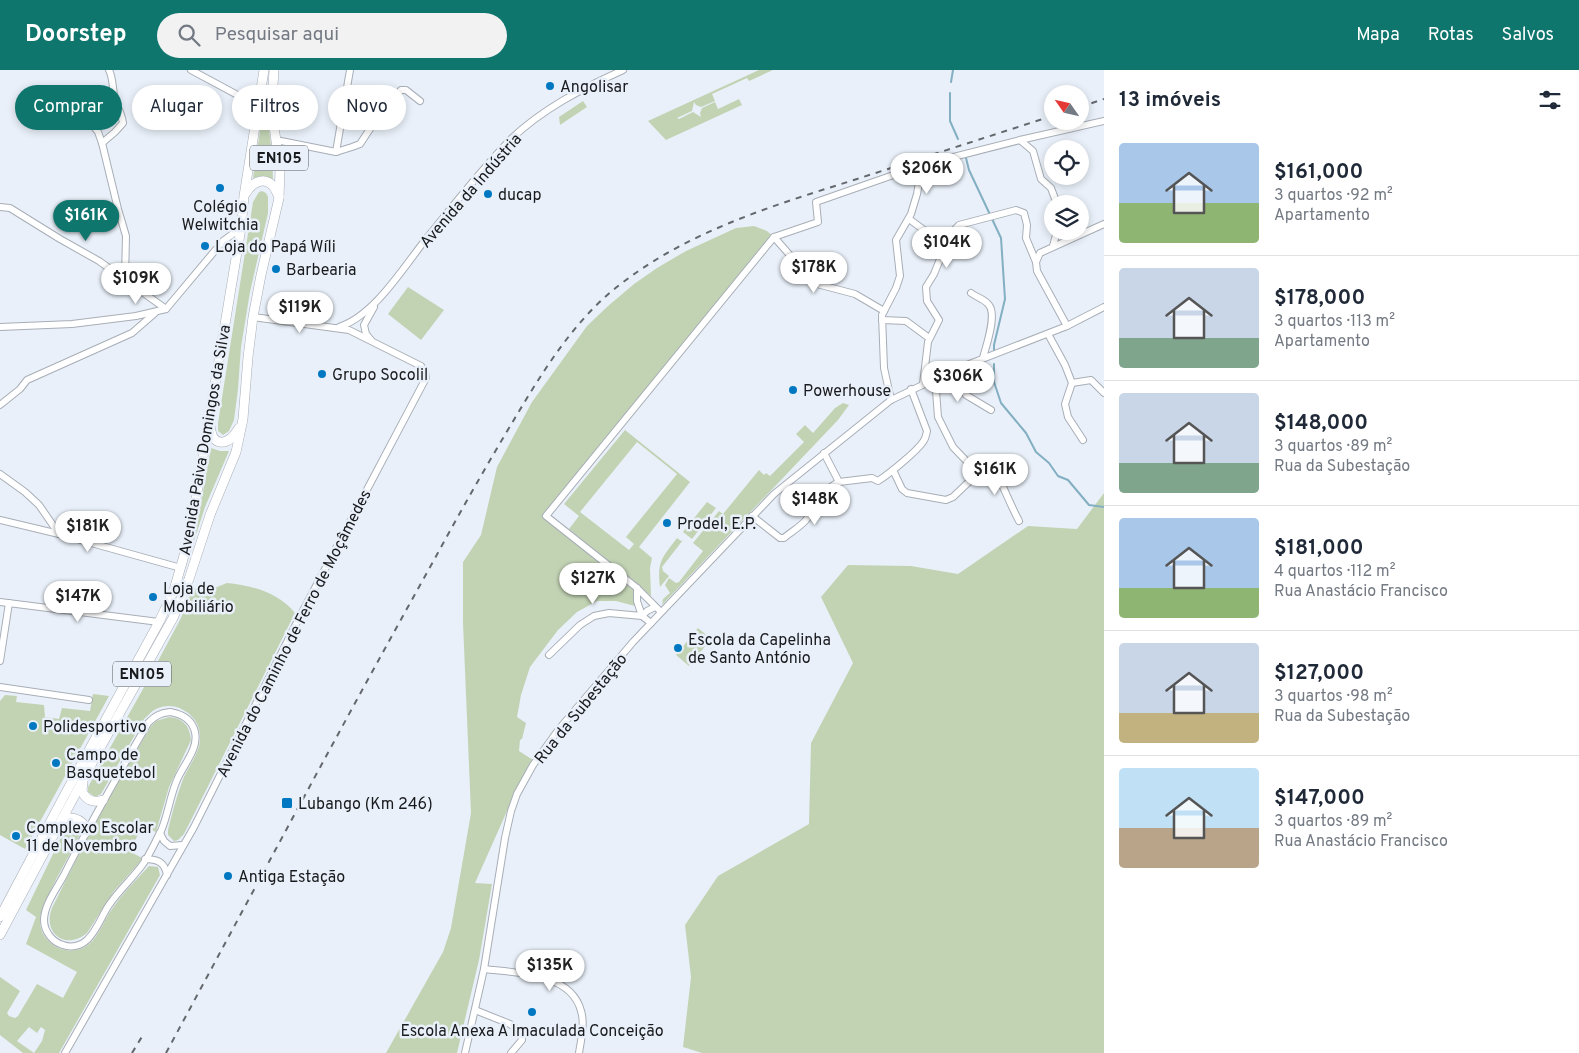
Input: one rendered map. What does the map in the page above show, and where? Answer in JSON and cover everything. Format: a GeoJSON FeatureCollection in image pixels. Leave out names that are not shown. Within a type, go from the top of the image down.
{"type":"FeatureCollection","features":[{"type":"Feature","properties":{"kind":"main road","name":"Avenida Paiva Domingos da Silva"},"geometry":{"type":"LineString","coordinates":[[262,85],[264,70]]}},
{"type":"Feature","properties":{"kind":"main road","name":"Avenida Paiva Domingos da Silva"},"geometry":{"type":"LineString","coordinates":[[0,935],[172,618],[189,579],[210,515],[233,462],[243,419],[253,317],[279,198],[280,170],[272,101],[274,70]]}},
{"type":"Feature","properties":{"kind":"main road","name":"Avenida Paiva Domingos da Silva"},"geometry":{"type":"LineString","coordinates":[[0,917],[159,622],[174,590],[190,535],[241,228],[254,130]]}},
{"type":"Feature","properties":{"kind":"main road"},"geometry":{"type":"LineString","coordinates":[[244,196],[250,186],[260,181],[273,186],[279,198]]}},
{"type":"Feature","properties":{"kind":"main road"},"geometry":{"type":"LineString","coordinates":[[210,415],[213,438],[217,442],[222,443],[234,437],[243,419]]}},
{"type":"Feature","properties":{"kind":"main road"},"geometry":{"type":"LineString","coordinates":[[84,778],[82,791],[84,795],[93,801],[103,800]]}},
{"type":"Feature","properties":{"kind":"main road"},"geometry":{"type":"LineString","coordinates":[[62,820],[71,817],[77,819],[86,827],[85,833]]}},
{"type":"Feature","properties":{"kind":"street"},"geometry":{"type":"LineString","coordinates":[[102,143],[123,123],[109,70]]}},
{"type":"Feature","properties":{"kind":"street"},"geometry":{"type":"LineString","coordinates":[[191,70],[232,92]]}},
{"type":"Feature","properties":{"kind":"street"},"geometry":{"type":"LineString","coordinates":[[336,152],[350,70]]}},
{"type":"Feature","properties":{"kind":"street","name":"Avenida da Indústria"},"geometry":{"type":"LineString","coordinates":[[335,328],[350,324],[360,317],[382,295],[445,215],[511,140],[548,110],[614,72],[623,70]]}},
{"type":"Feature","properties":{"kind":"street"},"geometry":{"type":"LineString","coordinates":[[276,140],[336,152],[360,144],[383,109],[401,90],[406,90],[420,101]]}},
{"type":"Feature","properties":{"kind":"street"},"geometry":{"type":"LineString","coordinates":[[661,612],[637,588],[546,516],[774,237],[818,222],[816,202],[922,165],[1104,121]]}},
{"type":"Feature","properties":{"kind":"street"},"geometry":{"type":"LineString","coordinates":[[96,130],[102,143],[126,236],[125,279]]}},
{"type":"Feature","properties":{"kind":"street"},"geometry":{"type":"LineString","coordinates":[[1020,140],[1033,151],[1041,179],[1051,188],[1054,195]]}},
{"type":"Feature","properties":{"kind":"street"},"geometry":{"type":"LineString","coordinates":[[891,400],[884,368],[882,320],[884,310],[900,276],[896,240],[909,219],[917,194],[922,165]]}},
{"type":"Feature","properties":{"kind":"street"},"geometry":{"type":"LineString","coordinates":[[0,207],[10,208],[99,261],[125,279],[138,291],[166,309]]}},
{"type":"Feature","properties":{"kind":"street"},"geometry":{"type":"LineString","coordinates":[[923,384],[929,338],[939,320],[927,301],[926,287],[934,274],[947,242],[959,225],[1016,210],[1024,213],[1027,225],[1026,238],[1036,262],[1037,272],[1067,326]]}},
{"type":"Feature","properties":{"kind":"street"},"geometry":{"type":"LineString","coordinates":[[909,219],[928,233],[936,235],[947,242]]}},
{"type":"Feature","properties":{"kind":"street"},"geometry":{"type":"LineString","coordinates":[[1036,262],[1040,252],[1104,224]]}},
{"type":"Feature","properties":{"kind":"street"},"geometry":{"type":"LineString","coordinates":[[0,327],[72,324],[166,309],[223,241],[241,228]]}},
{"type":"Feature","properties":{"kind":"street"},"geometry":{"type":"LineString","coordinates":[[774,237],[809,278],[817,284],[855,294],[884,310]]}},
{"type":"Feature","properties":{"kind":"street"},"geometry":{"type":"LineString","coordinates":[[1053,246],[1055,240]]}},
{"type":"Feature","properties":{"kind":"street"},"geometry":{"type":"LineString","coordinates":[[971,293],[989,304],[993,313],[983,358]]}},
{"type":"Feature","properties":{"kind":"street","name":"Avenida da Indústria"},"geometry":{"type":"LineString","coordinates":[[371,340],[366,334],[364,325],[382,295]]}},
{"type":"Feature","properties":{"kind":"street","name":"Rua da Subestação"},"geometry":{"type":"LineString","coordinates":[[465,1053],[484,969],[511,811],[517,794],[533,765],[559,729],[651,623],[752,516],[790,479],[891,400],[934,378],[1048,334],[1104,307]]}},
{"type":"Feature","properties":{"kind":"street"},"geometry":{"type":"LineString","coordinates":[[0,405],[20,389],[27,380],[132,333],[156,312]]}},
{"type":"Feature","properties":{"kind":"street","name":"Avenida do Caminho de Ferro de Moçâmedes"},"geometry":{"type":"LineString","coordinates":[[65,1053],[184,845],[323,571],[426,378],[426,371],[421,366],[349,330],[253,317]]}},
{"type":"Feature","properties":{"kind":"street"},"geometry":{"type":"LineString","coordinates":[[882,320],[906,321],[929,338]]}},
{"type":"Feature","properties":{"kind":"street"},"geometry":{"type":"LineString","coordinates":[[1048,334],[1065,365],[1072,383],[1065,404],[1066,411],[1083,440]]}},
{"type":"Feature","properties":{"kind":"street"},"geometry":{"type":"LineString","coordinates":[[954,370],[966,395],[991,410]]}},
{"type":"Feature","properties":{"kind":"street"},"geometry":{"type":"LineString","coordinates":[[893,470],[902,489],[908,493],[946,500],[953,497],[976,476],[973,468],[953,447],[938,417],[934,378]]}},
{"type":"Feature","properties":{"kind":"street"},"geometry":{"type":"LineString","coordinates":[[1072,383],[1092,380],[1104,393]]}},
{"type":"Feature","properties":{"kind":"street"},"geometry":{"type":"LineString","coordinates":[[752,516],[774,534],[784,538],[804,522],[832,485],[839,482],[872,478],[878,481],[893,470],[922,444],[926,438],[927,431],[911,389]]}},
{"type":"Feature","properties":{"kind":"street"},"geometry":{"type":"LineString","coordinates":[[824,453],[839,482]]}},
{"type":"Feature","properties":{"kind":"street"},"geometry":{"type":"LineString","coordinates":[[973,468],[986,460],[990,460],[1019,521]]}},
{"type":"Feature","properties":{"kind":"street"},"geometry":{"type":"LineString","coordinates":[[0,474],[39,505],[59,534]]}},
{"type":"Feature","properties":{"kind":"street"},"geometry":{"type":"LineString","coordinates":[[0,520],[59,534],[180,568]]}},
{"type":"Feature","properties":{"kind":"street"},"geometry":{"type":"LineString","coordinates":[[637,588],[642,616]]}},
{"type":"Feature","properties":{"kind":"street"},"geometry":{"type":"LineString","coordinates":[[0,602],[159,622]]}},
{"type":"Feature","properties":{"kind":"street"},"geometry":{"type":"LineString","coordinates":[[0,661],[9,604]]}},
{"type":"Feature","properties":{"kind":"street"},"geometry":{"type":"LineString","coordinates":[[642,616],[654,607]]}},
{"type":"Feature","properties":{"kind":"street"},"geometry":{"type":"LineString","coordinates":[[549,654],[594,616],[609,613],[642,616],[651,623]]}},
{"type":"Feature","properties":{"kind":"street"},"geometry":{"type":"LineString","coordinates":[[0,687],[89,700]]}},
{"type":"Feature","properties":{"kind":"street"},"geometry":{"type":"LineString","coordinates":[[162,713],[179,713],[192,724],[195,732],[195,741],[193,750],[176,780],[160,832],[146,859],[109,905],[87,940],[72,946],[63,946],[49,936],[45,929],[45,912],[103,800],[148,723],[162,713]]}},
{"type":"Feature","properties":{"kind":"street"},"geometry":{"type":"LineString","coordinates":[[160,832],[162,838],[170,846],[184,845]]}},
{"type":"Feature","properties":{"kind":"street"},"geometry":{"type":"LineString","coordinates":[[146,859],[159,861],[165,867],[167,875]]}},
{"type":"Feature","properties":{"kind":"street"},"geometry":{"type":"LineString","coordinates":[[484,969],[545,978],[566,988],[575,998],[581,1011],[583,1032],[579,1053]]}},
{"type":"Feature","properties":{"kind":"street"},"geometry":{"type":"LineString","coordinates":[[475,1010],[510,1024],[522,1032],[522,1040],[511,1053]]}},
{"type":"Feature","properties":{"kind":"green space"},"geometry":{"type":"Polygon","coordinates":[[[759,70],[773,70],[749,81],[747,78],[712,94],[715,101],[701,107],[694,102],[692,111],[677,118],[679,119],[693,112],[701,117],[702,108],[715,102],[718,109],[739,99],[742,105],[666,140],[648,121],[759,70]]]}},
{"type":"Feature","properties":{"kind":"green space"},"geometry":{"type":"Polygon","coordinates":[[[583,101],[587,107],[560,125],[559,117],[583,101]]]}},
{"type":"Feature","properties":{"kind":"green space"},"geometry":{"type":"Polygon","coordinates":[[[260,130],[269,130],[273,179],[263,176],[253,178],[260,130]]]}},
{"type":"Feature","properties":{"kind":"green space"},"geometry":{"type":"Polygon","coordinates":[[[262,191],[268,197],[268,213],[250,292],[241,347],[234,420],[229,431],[223,435],[218,431],[218,423],[253,202],[259,192],[262,191]]]}},
{"type":"Feature","properties":{"kind":"green space"},"geometry":{"type":"Polygon","coordinates":[[[754,226],[767,231],[774,237],[547,516],[637,588],[633,596],[635,606],[616,601],[597,601],[577,612],[558,630],[530,667],[521,695],[517,717],[526,723],[522,739],[520,740],[519,751],[533,760],[515,793],[475,883],[492,884],[479,960],[457,1053],[386,1053],[443,952],[451,928],[471,813],[463,623],[463,562],[481,535],[497,467],[532,402],[587,326],[608,306],[634,284],[686,251],[736,228],[754,226]]]}},
{"type":"Feature","properties":{"kind":"green space"},"geometry":{"type":"Polygon","coordinates":[[[408,287],[444,310],[421,340],[388,314],[408,287]]]}},
{"type":"Feature","properties":{"kind":"green space"},"geometry":{"type":"Polygon","coordinates":[[[843,403],[849,405],[838,420],[662,605],[663,599],[670,593],[665,585],[669,578],[676,583],[679,582],[703,551],[693,543],[719,511],[723,514],[759,470],[764,475],[766,473],[770,476],[804,442],[796,434],[805,425],[813,433],[835,408],[843,403]]]}},
{"type":"Feature","properties":{"kind":"green space"},"geometry":{"type":"Polygon","coordinates":[[[625,430],[690,482],[639,547],[652,558],[650,568],[651,596],[569,529],[579,516],[564,504],[625,430]],[[637,442],[580,512],[629,550],[634,544],[626,537],[677,474],[637,442]]]}},
{"type":"Feature","properties":{"kind":"green space"},"geometry":{"type":"Polygon","coordinates":[[[211,448],[229,451],[205,507],[194,541],[211,448]]]}},
{"type":"Feature","properties":{"kind":"green space"},"geometry":{"type":"Polygon","coordinates":[[[1104,493],[1104,1053],[702,1053],[683,1047],[691,977],[685,925],[718,876],[809,824],[811,743],[853,663],[821,597],[848,565],[911,566],[958,574],[1028,526],[1077,529],[1104,493]]]}},
{"type":"Feature","properties":{"kind":"green space"},"geometry":{"type":"Polygon","coordinates":[[[707,502],[716,508],[692,539],[683,532],[707,502]]]}},
{"type":"Feature","properties":{"kind":"green space"},"geometry":{"type":"Polygon","coordinates":[[[677,538],[681,541],[683,540],[662,567],[663,571],[669,576],[660,587],[660,565],[677,538]]]}},
{"type":"Feature","properties":{"kind":"green space"},"geometry":{"type":"Polygon","coordinates":[[[227,583],[264,591],[281,600],[295,613],[184,834],[174,841],[168,835],[171,818],[184,776],[200,742],[199,728],[185,711],[171,706],[163,706],[153,711],[144,719],[101,794],[95,797],[88,792],[88,787],[181,618],[193,588],[212,589],[227,583]]]}},
{"type":"Feature","properties":{"kind":"green space"},"geometry":{"type":"Polygon","coordinates":[[[698,628],[711,639],[689,666],[676,655],[698,628]]]}},
{"type":"Feature","properties":{"kind":"green space"},"geometry":{"type":"Polygon","coordinates":[[[93,694],[109,696],[25,849],[0,835],[0,701],[5,695],[17,696],[16,702],[44,705],[45,717],[59,719],[62,708],[90,711],[93,694]]]}},
{"type":"Feature","properties":{"kind":"green space"},"geometry":{"type":"Polygon","coordinates":[[[169,717],[178,719],[185,724],[191,740],[169,787],[156,832],[143,826],[129,851],[142,858],[139,863],[114,891],[87,933],[79,938],[64,940],[53,932],[50,925],[52,908],[97,818],[151,726],[156,721],[169,717]]]}},
{"type":"Feature","properties":{"kind":"green space"},"geometry":{"type":"Polygon","coordinates":[[[71,824],[78,827],[80,834],[45,902],[40,920],[41,929],[45,936],[57,947],[73,950],[81,949],[89,944],[96,937],[116,903],[149,866],[158,867],[160,875],[59,1053],[34,1053],[23,1053],[0,1035],[0,977],[20,991],[7,1013],[15,1018],[37,984],[63,998],[77,972],[26,944],[36,917],[26,910],[65,829],[71,824]],[[29,1027],[17,1041],[34,1053],[42,1041],[45,1030],[41,1027],[37,1033],[29,1027]]]}},
{"type":"Feature","properties":{"kind":"waterway"},"geometry":{"type":"LineString","coordinates":[[951,82],[953,70]]}},
{"type":"Feature","properties":{"kind":"waterway"},"geometry":{"type":"LineString","coordinates":[[950,93],[950,121],[958,139]]}},
{"type":"Feature","properties":{"kind":"waterway"},"geometry":{"type":"LineString","coordinates":[[966,158],[969,170],[1001,238],[1005,299],[994,351]]}},
{"type":"Feature","properties":{"kind":"waterway"},"geometry":{"type":"LineString","coordinates":[[994,364],[994,382],[1001,403],[1026,433],[1036,452],[1049,463],[1058,476],[1068,480],[1089,505],[1104,507]]}},
{"type":"Feature","properties":{"kind":"railway"},"geometry":{"type":"LineString","coordinates":[[1089,104],[1104,99]]}},
{"type":"Feature","properties":{"kind":"railway"},"geometry":{"type":"LineString","coordinates":[[166,1053],[366,683],[482,474],[549,364],[591,310],[608,294],[652,262],[708,232],[767,208],[1044,119]]}},
{"type":"Feature","properties":{"kind":"railway"},"geometry":{"type":"LineString","coordinates":[[132,1053],[143,1035]]}},
{"type":"Feature","properties":{"kind":"place","name":"Angolisar"},"geometry":{"type":"Point","coordinates":[550,86]}},
{"type":"Feature","properties":{"kind":"place","name":"Colégio Welwitchia"},"geometry":{"type":"Point","coordinates":[220,188]}},
{"type":"Feature","properties":{"kind":"place","name":"ducap"},"geometry":{"type":"Point","coordinates":[488,194]}},
{"type":"Feature","properties":{"kind":"place","name":"Loja do Papá Wíli"},"geometry":{"type":"Point","coordinates":[205,246]}},
{"type":"Feature","properties":{"kind":"place","name":"Barbearia"},"geometry":{"type":"Point","coordinates":[276,269]}},
{"type":"Feature","properties":{"kind":"place","name":"Grupo Socolil"},"geometry":{"type":"Point","coordinates":[322,374]}},
{"type":"Feature","properties":{"kind":"place","name":"Powerhouse"},"geometry":{"type":"Point","coordinates":[793,390]}},
{"type":"Feature","properties":{"kind":"place","name":"Prodel, E.P."},"geometry":{"type":"Point","coordinates":[667,523]}},
{"type":"Feature","properties":{"kind":"place","name":"Loja de Mobiliário"},"geometry":{"type":"Point","coordinates":[153,597]}},
{"type":"Feature","properties":{"kind":"place","name":"Escola da Capelinha de Santo António"},"geometry":{"type":"Point","coordinates":[678,648]}},
{"type":"Feature","properties":{"kind":"place","name":"Polidesportivo"},"geometry":{"type":"Point","coordinates":[33,726]}},
{"type":"Feature","properties":{"kind":"place","name":"Campo de Basquetebol"},"geometry":{"type":"Point","coordinates":[56,763]}},
{"type":"Feature","properties":{"kind":"place","name":"Lubango (Km 246)"},"geometry":{"type":"Point","coordinates":[287,803]}},
{"type":"Feature","properties":{"kind":"place","name":"Complexo Escolar 11 de Novembro"},"geometry":{"type":"Point","coordinates":[16,836]}},
{"type":"Feature","properties":{"kind":"place","name":"Antiga Estação"},"geometry":{"type":"Point","coordinates":[228,876]}},
{"type":"Feature","properties":{"kind":"place","name":"Escola Anexa A Imaculada Conceição"},"geometry":{"type":"Point","coordinates":[532,1012]}}]}
